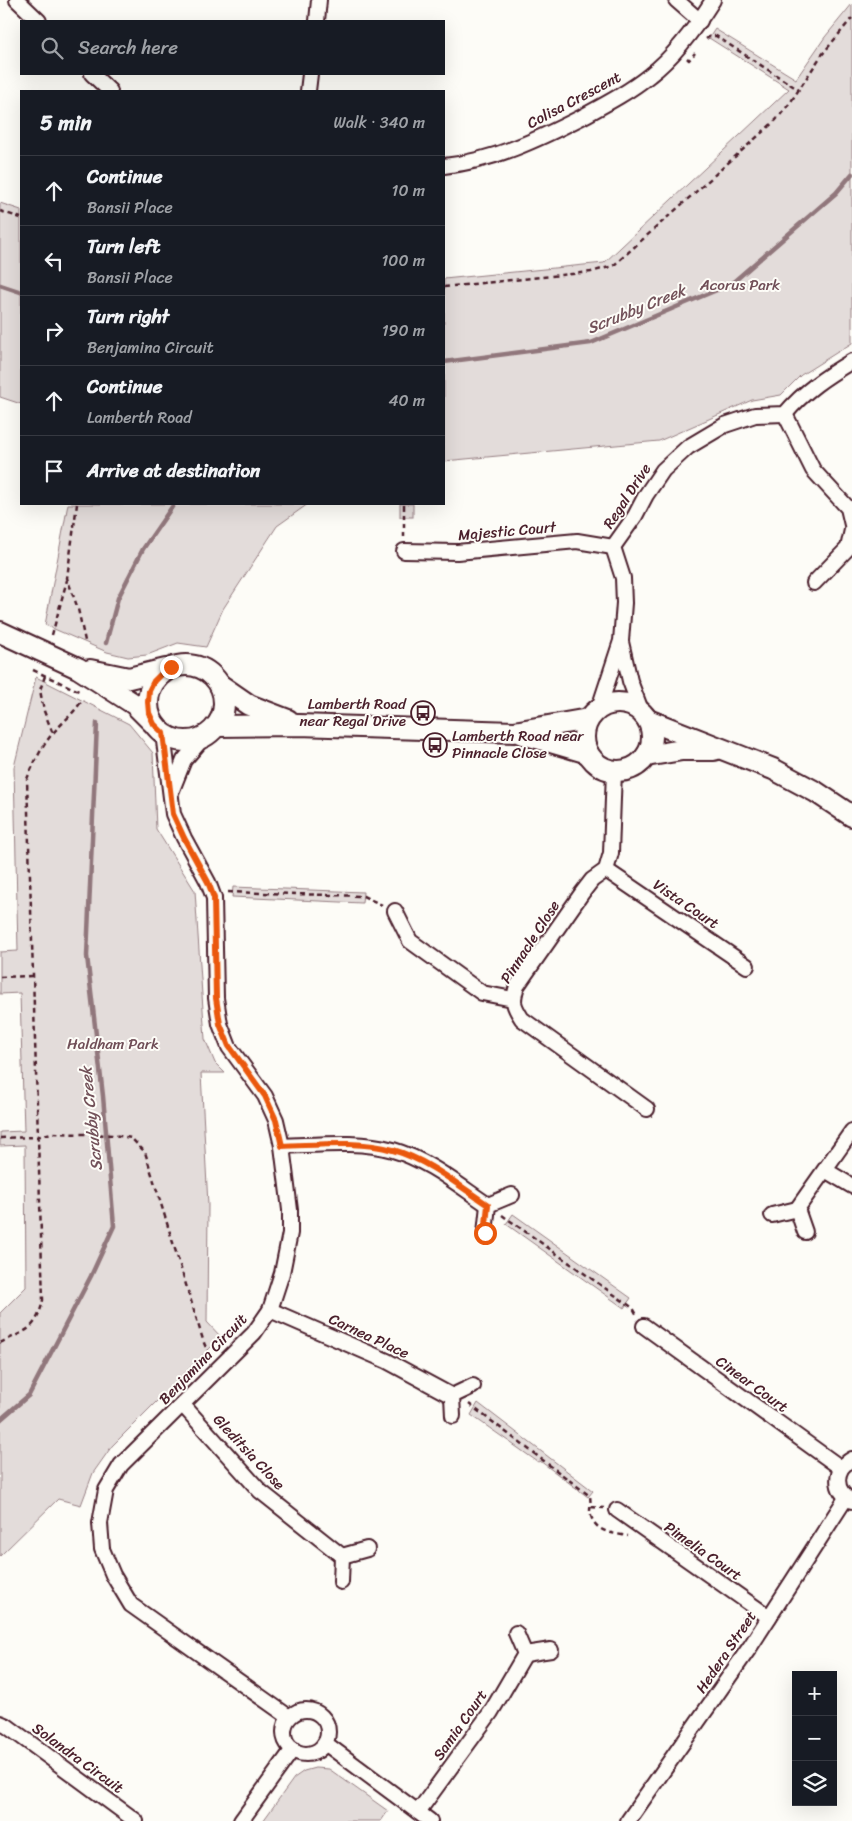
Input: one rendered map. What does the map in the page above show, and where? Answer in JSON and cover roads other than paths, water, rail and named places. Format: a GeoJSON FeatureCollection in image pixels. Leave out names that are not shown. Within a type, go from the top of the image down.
{"type":"FeatureCollection","features":[{"type":"Feature","properties":{"kind":"street"},"geometry":{"type":"LineString","coordinates":[[17,0],[38,20]]}},
{"type":"Feature","properties":{"kind":"street"},"geometry":{"type":"LineString","coordinates":[[317,20],[319,0]]}},
{"type":"Feature","properties":{"kind":"street"},"geometry":{"type":"LineString","coordinates":[[676,0],[700,21]]}},
{"type":"Feature","properties":{"kind":"street","name":"Colisa Crescent"},"geometry":{"type":"LineString","coordinates":[[445,166],[493,156],[547,135],[618,98],[651,75],[677,49],[700,21],[713,0]]}},
{"type":"Feature","properties":{"kind":"street"},"geometry":{"type":"LineString","coordinates":[[93,75],[109,90]]}},
{"type":"Feature","properties":{"kind":"street"},"geometry":{"type":"LineString","coordinates":[[308,90],[310,75]]}},
{"type":"Feature","properties":{"kind":"street"},"geometry":{"type":"LineString","coordinates":[[852,361],[820,380],[799,398],[785,414],[813,470],[848,508],[852,525]]}},
{"type":"Feature","properties":{"kind":"street","name":"Regal Drive"},"geometry":{"type":"LineString","coordinates":[[594,714],[621,641],[624,603],[623,578],[613,547],[636,516],[646,495],[663,470],[688,447],[726,425],[755,415],[785,414]]}},
{"type":"Feature","properties":{"kind":"street"},"geometry":{"type":"LineString","coordinates":[[814,584],[848,548],[852,530]]}},
{"type":"Feature","properties":{"kind":"street","name":"Majestic Court"},"geometry":{"type":"LineString","coordinates":[[404,551],[457,552],[577,541],[613,547]]}},
{"type":"Feature","properties":{"kind":"street"},"geometry":{"type":"LineString","coordinates":[[0,632],[78,668],[134,704],[172,739],[183,741],[195,740],[211,731],[222,716],[224,695],[220,685],[204,669],[194,665],[171,667],[129,678],[78,668]]}},
{"type":"Feature","properties":{"kind":"street","name":"Regal Drive"},"geometry":{"type":"LineString","coordinates":[[621,641],[630,681],[645,716]]}},
{"type":"Feature","properties":{"kind":"street"},"geometry":{"type":"LineString","coordinates":[[158,728],[149,713],[149,691],[154,681],[171,667]]}},
{"type":"Feature","properties":{"kind":"street"},"geometry":{"type":"LineString","coordinates":[[220,685],[249,705],[299,725]]}},
{"type":"Feature","properties":{"kind":"street"},"geometry":{"type":"LineString","coordinates":[[514,732],[594,714],[609,703],[621,703],[633,706],[645,716],[773,769],[816,792],[852,816]]}},
{"type":"Feature","properties":{"kind":"street"},"geometry":{"type":"LineString","coordinates":[[594,714],[584,736],[584,742],[588,753],[594,761],[603,768],[614,771],[632,768],[646,756],[652,738],[651,729],[645,716]]}},
{"type":"Feature","properties":{"kind":"street"},"geometry":{"type":"LineString","coordinates":[[211,731],[299,725],[514,732],[555,742],[588,753]]}},
{"type":"Feature","properties":{"kind":"street","name":"Benjamina Circuit"},"geometry":{"type":"LineString","coordinates":[[158,728],[171,792],[173,814],[208,882],[214,898],[216,998],[220,1024],[229,1046],[265,1096],[276,1120],[282,1146],[290,1210],[290,1233],[282,1273],[270,1310],[254,1333],[121,1465],[106,1490],[100,1523],[102,1550],[113,1575],[131,1605],[290,1717]]}},
{"type":"Feature","properties":{"kind":"street","name":"Benjamina Circuit"},"geometry":{"type":"LineString","coordinates":[[171,792],[184,760],[211,731]]}},
{"type":"Feature","properties":{"kind":"street"},"geometry":{"type":"LineString","coordinates":[[646,756],[682,750],[726,750]]}},
{"type":"Feature","properties":{"kind":"street"},"geometry":{"type":"LineString","coordinates":[[606,870],[611,853],[614,771]]}},
{"type":"Feature","properties":{"kind":"street","name":"Vista Court"},"geometry":{"type":"LineString","coordinates":[[606,870],[747,966]]}},
{"type":"Feature","properties":{"kind":"street","name":"Pinnacle Close"},"geometry":{"type":"LineString","coordinates":[[606,870],[592,880],[582,893],[517,986],[513,999],[514,1008],[522,1019],[648,1109]]}},
{"type":"Feature","properties":{"kind":"street"},"geometry":{"type":"LineString","coordinates":[[395,911],[410,941],[482,993],[513,999]]}},
{"type":"Feature","properties":{"kind":"street"},"geometry":{"type":"LineString","coordinates":[[772,1216],[797,1209],[852,1131]]}},
{"type":"Feature","properties":{"kind":"street"},"geometry":{"type":"LineString","coordinates":[[282,1146],[364,1145],[393,1150],[425,1163],[488,1205]]}},
{"type":"Feature","properties":{"kind":"street"},"geometry":{"type":"LineString","coordinates":[[825,1170],[852,1186]]}},
{"type":"Feature","properties":{"kind":"street"},"geometry":{"type":"LineString","coordinates":[[488,1205],[512,1195]]}},
{"type":"Feature","properties":{"kind":"street"},"geometry":{"type":"LineString","coordinates":[[485,1233],[488,1205]]}},
{"type":"Feature","properties":{"kind":"street"},"geometry":{"type":"LineString","coordinates":[[797,1209],[805,1232]]}},
{"type":"Feature","properties":{"kind":"street","name":"Carnea Place"},"geometry":{"type":"LineString","coordinates":[[270,1310],[387,1361],[452,1396]]}},
{"type":"Feature","properties":{"kind":"street","name":"Cinear Court"},"geometry":{"type":"LineString","coordinates":[[644,1326],[847,1463]]}},
{"type":"Feature","properties":{"kind":"street"},"geometry":{"type":"LineString","coordinates":[[452,1416],[452,1396],[473,1386]]}},
{"type":"Feature","properties":{"kind":"street","name":"Gleditsia Close"},"geometry":{"type":"LineString","coordinates":[[182,1404],[260,1491],[342,1556]]}},
{"type":"Feature","properties":{"kind":"street"},"geometry":{"type":"LineString","coordinates":[[847,1463],[837,1480],[839,1487],[849,1500]]}},
{"type":"Feature","properties":{"kind":"street","name":"Hedera Street"},"geometry":{"type":"LineString","coordinates":[[628,1821],[849,1500]]}},
{"type":"Feature","properties":{"kind":"street","name":"Pimelia Court"},"geometry":{"type":"LineString","coordinates":[[618,1510],[769,1618]]}},
{"type":"Feature","properties":{"kind":"street"},"geometry":{"type":"LineString","coordinates":[[341,1582],[342,1556],[367,1549]]}},
{"type":"Feature","properties":{"kind":"street"},"geometry":{"type":"LineString","coordinates":[[516,1633],[525,1654],[551,1650]]}},
{"type":"Feature","properties":{"kind":"street","name":"Samia Court"},"geometry":{"type":"LineString","coordinates":[[418,1812],[491,1712],[525,1654]]}},
{"type":"Feature","properties":{"kind":"street"},"geometry":{"type":"LineString","coordinates":[[307,1709],[320,1714],[324,1718],[329,1730],[326,1743],[314,1752],[307,1754],[293,1749],[285,1737],[284,1730],[285,1723],[290,1717],[294,1713],[307,1709]]}},
{"type":"Feature","properties":{"kind":"street","name":"Solandra Circuit"},"geometry":{"type":"LineString","coordinates":[[0,1723],[8,1726],[136,1821]]}},
{"type":"Feature","properties":{"kind":"street"},"geometry":{"type":"LineString","coordinates":[[326,1743],[430,1821]]}},
{"type":"Feature","properties":{"kind":"street"},"geometry":{"type":"LineString","coordinates":[[241,1821],[293,1749]]}},
{"type":"Feature","properties":{"kind":"waterway","name":"Scrubby Creek"},"geometry":{"type":"LineString","coordinates":[[445,362],[591,343],[731,284],[836,193],[852,174]]}},
{"type":"Feature","properties":{"kind":"waterway"},"geometry":{"type":"LineString","coordinates":[[0,285],[20,292]]}},
{"type":"Feature","properties":{"kind":"waterway","name":"Scrubby Creek"},"geometry":{"type":"LineString","coordinates":[[106,643],[118,598],[143,549],[173,505]]}},
{"type":"Feature","properties":{"kind":"waterway","name":"Scrubby Creek"},"geometry":{"type":"LineString","coordinates":[[0,1420],[29,1395],[91,1276],[114,1226],[103,1096],[87,956],[97,723]]}},
{"type":"Feature","properties":{"kind":"place","name":"Lamberth Road near Regal Drive"},"geometry":{"type":"Point","coordinates":[423,713]}},
{"type":"Feature","properties":{"kind":"place","name":"Lamberth Road near Pinnacle Close"},"geometry":{"type":"Point","coordinates":[435,745]}},
{"type":"Feature","properties":{"kind":"park label","name":"Acorus Park"},"geometry":{"type":"Point","coordinates":[740,285]}},
{"type":"Feature","properties":{"kind":"park label","name":"Haldham Park"},"geometry":{"type":"Point","coordinates":[113,1044]}}]}
